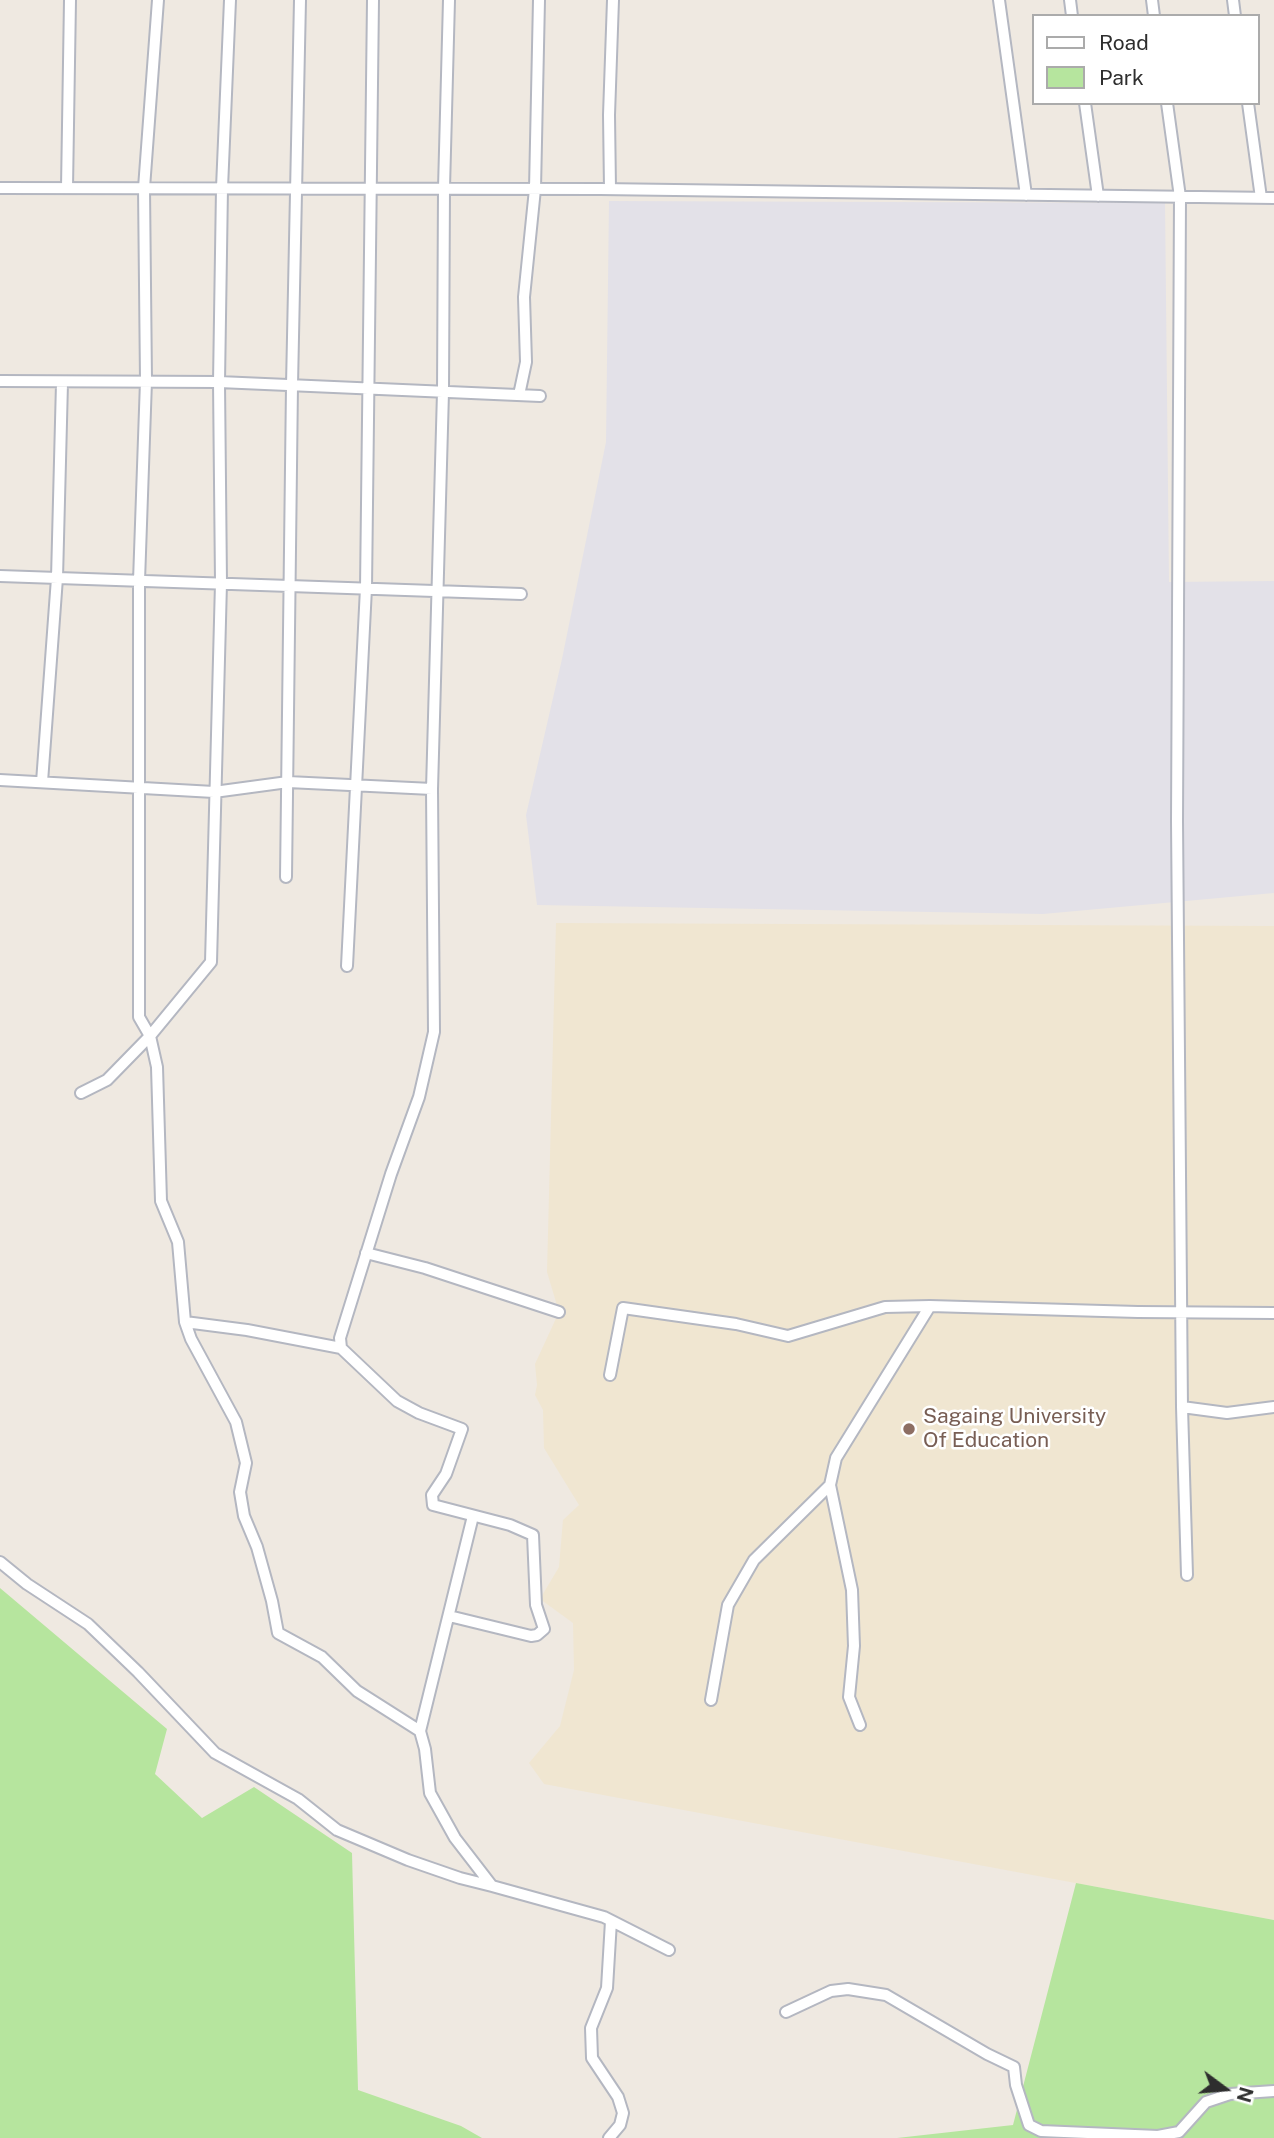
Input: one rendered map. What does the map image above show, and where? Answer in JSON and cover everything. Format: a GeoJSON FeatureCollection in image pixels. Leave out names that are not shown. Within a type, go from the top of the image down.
{"type":"FeatureCollection","features":[{"type":"Feature","properties":{"kind":"street"},"geometry":{"type":"LineString","coordinates":[[67,188],[70,0]]}},
{"type":"Feature","properties":{"kind":"street"},"geometry":{"type":"LineString","coordinates":[[158,0],[144,187],[146,381],[139,581],[139,1017],[150,1036],[157,1067],[161,1201],[178,1242],[185,1322],[191,1339],[236,1422],[246,1463],[240,1492],[244,1516],[257,1547],[278,1633],[322,1657],[357,1691],[420,1731]]}},
{"type":"Feature","properties":{"kind":"street"},"geometry":{"type":"LineString","coordinates":[[81,1093],[107,1080],[150,1036],[211,962],[221,583],[219,382],[222,188],[230,0]]}},
{"type":"Feature","properties":{"kind":"street"},"geometry":{"type":"LineString","coordinates":[[286,877],[300,0]]}},
{"type":"Feature","properties":{"kind":"street"},"geometry":{"type":"LineString","coordinates":[[347,966],[366,588],[367,388],[373,187],[373,0]]}},
{"type":"Feature","properties":{"kind":"street"},"geometry":{"type":"LineString","coordinates":[[341,1348],[340,1338],[366,1253],[419,1097],[434,1032],[432,789],[443,392],[444,188],[449,0]]}},
{"type":"Feature","properties":{"kind":"street"},"geometry":{"type":"LineString","coordinates":[[519,396],[526,362],[524,297],[535,189],[539,0]]}},
{"type":"Feature","properties":{"kind":"street"},"geometry":{"type":"LineString","coordinates":[[610,189],[609,115],[613,0]]}},
{"type":"Feature","properties":{"kind":"street"},"geometry":{"type":"LineString","coordinates":[[999,0],[1026,195]]}},
{"type":"Feature","properties":{"kind":"street"},"geometry":{"type":"LineString","coordinates":[[1084,105],[1098,196]]}},
{"type":"Feature","properties":{"kind":"street"},"geometry":{"type":"LineString","coordinates":[[1167,105],[1180,197],[1177,821],[1186,1575]]}},
{"type":"Feature","properties":{"kind":"street"},"geometry":{"type":"LineString","coordinates":[[1248,105],[1261,198]]}},
{"type":"Feature","properties":{"kind":"street"},"geometry":{"type":"LineString","coordinates":[[0,188],[373,187],[1274,198]]}},
{"type":"Feature","properties":{"kind":"street"},"geometry":{"type":"LineString","coordinates":[[0,381],[219,382],[540,396]]}},
{"type":"Feature","properties":{"kind":"street"},"geometry":{"type":"LineString","coordinates":[[41,782],[57,578],[62,383]]}},
{"type":"Feature","properties":{"kind":"street"},"geometry":{"type":"LineString","coordinates":[[0,576],[521,594]]}},
{"type":"Feature","properties":{"kind":"street"},"geometry":{"type":"LineString","coordinates":[[0,780],[214,792],[288,782],[432,789]]}},
{"type":"Feature","properties":{"kind":"street"},"geometry":{"type":"LineString","coordinates":[[366,1253],[425,1268],[559,1312]]}},
{"type":"Feature","properties":{"kind":"street"},"geometry":{"type":"LineString","coordinates":[[860,1726],[849,1697],[854,1646],[852,1590],[830,1485],[836,1458],[930,1306]]}},
{"type":"Feature","properties":{"kind":"street"},"geometry":{"type":"LineString","coordinates":[[610,1376],[624,1308],[736,1324],[788,1336],[885,1307],[1274,1312]]}},
{"type":"Feature","properties":{"kind":"street"},"geometry":{"type":"LineString","coordinates":[[185,1322],[341,1348],[397,1401],[419,1413],[462,1429],[446,1474],[432,1495],[433,1504],[510,1525],[533,1535],[536,1605],[544,1629],[531,1636],[449,1616]]}},
{"type":"Feature","properties":{"kind":"street"},"geometry":{"type":"LineString","coordinates":[[1182,1407],[1227,1413],[1262,1407],[1274,1408]]}},
{"type":"Feature","properties":{"kind":"street"},"geometry":{"type":"LineString","coordinates":[[711,1700],[728,1605],[754,1560],[830,1485]]}},
{"type":"Feature","properties":{"kind":"street"},"geometry":{"type":"LineString","coordinates":[[473,1516],[420,1731],[430,1793],[455,1838],[492,1886]]}},
{"type":"Feature","properties":{"kind":"street"},"geometry":{"type":"LineString","coordinates":[[0,1562],[27,1584],[88,1624],[215,1753],[298,1799],[337,1830],[408,1860],[460,1878],[611,1920],[669,1950]]}},
{"type":"Feature","properties":{"kind":"street"},"geometry":{"type":"LineString","coordinates":[[609,2138],[620,2125],[623,2113],[618,2097],[593,2058],[591,2028],[607,1988],[611,1920]]}},
{"type":"Feature","properties":{"kind":"street"},"geometry":{"type":"LineString","coordinates":[[786,2012],[831,1991],[848,1989],[886,1995],[1014,2067],[1016,2085],[1029,2125],[1041,2131],[1158,2136],[1179,2132],[1206,2102],[1230,2094],[1274,2091]]}},
{"type":"Feature","properties":{"kind":"shaded area"},"geometry":{"type":"Polygon","coordinates":[[[609,201],[1165,203],[1169,582],[1274,581],[1274,893],[1043,914],[537,905],[526,815],[562,659],[606,442],[609,201]]]}},
{"type":"Feature","properties":{"kind":"shaded area","name":"Sagaing University Of Education"},"geometry":{"type":"Polygon","coordinates":[[[556,923],[1274,926],[1274,1920],[544,1784],[529,1763],[560,1726],[574,1670],[573,1623],[540,1599],[559,1567],[563,1520],[579,1505],[544,1448],[543,1410],[535,1395],[535,1364],[559,1312],[547,1272],[556,923]]]}},
{"type":"Feature","properties":{"kind":"green space"},"geometry":{"type":"Polygon","coordinates":[[[0,1588],[167,1729],[155,1774],[202,1818],[254,1787],[352,1853],[358,2090],[461,2126],[482,2138],[0,2138],[0,1588]]]}},
{"type":"Feature","properties":{"kind":"green space"},"geometry":{"type":"Polygon","coordinates":[[[1076,1883],[1274,1920],[1274,2138],[897,2138],[1013,2125],[1076,1883]]]}},
{"type":"Feature","properties":{"kind":"place","name":"Sagaing University Of Education"},"geometry":{"type":"Point","coordinates":[909,1429]}}]}
